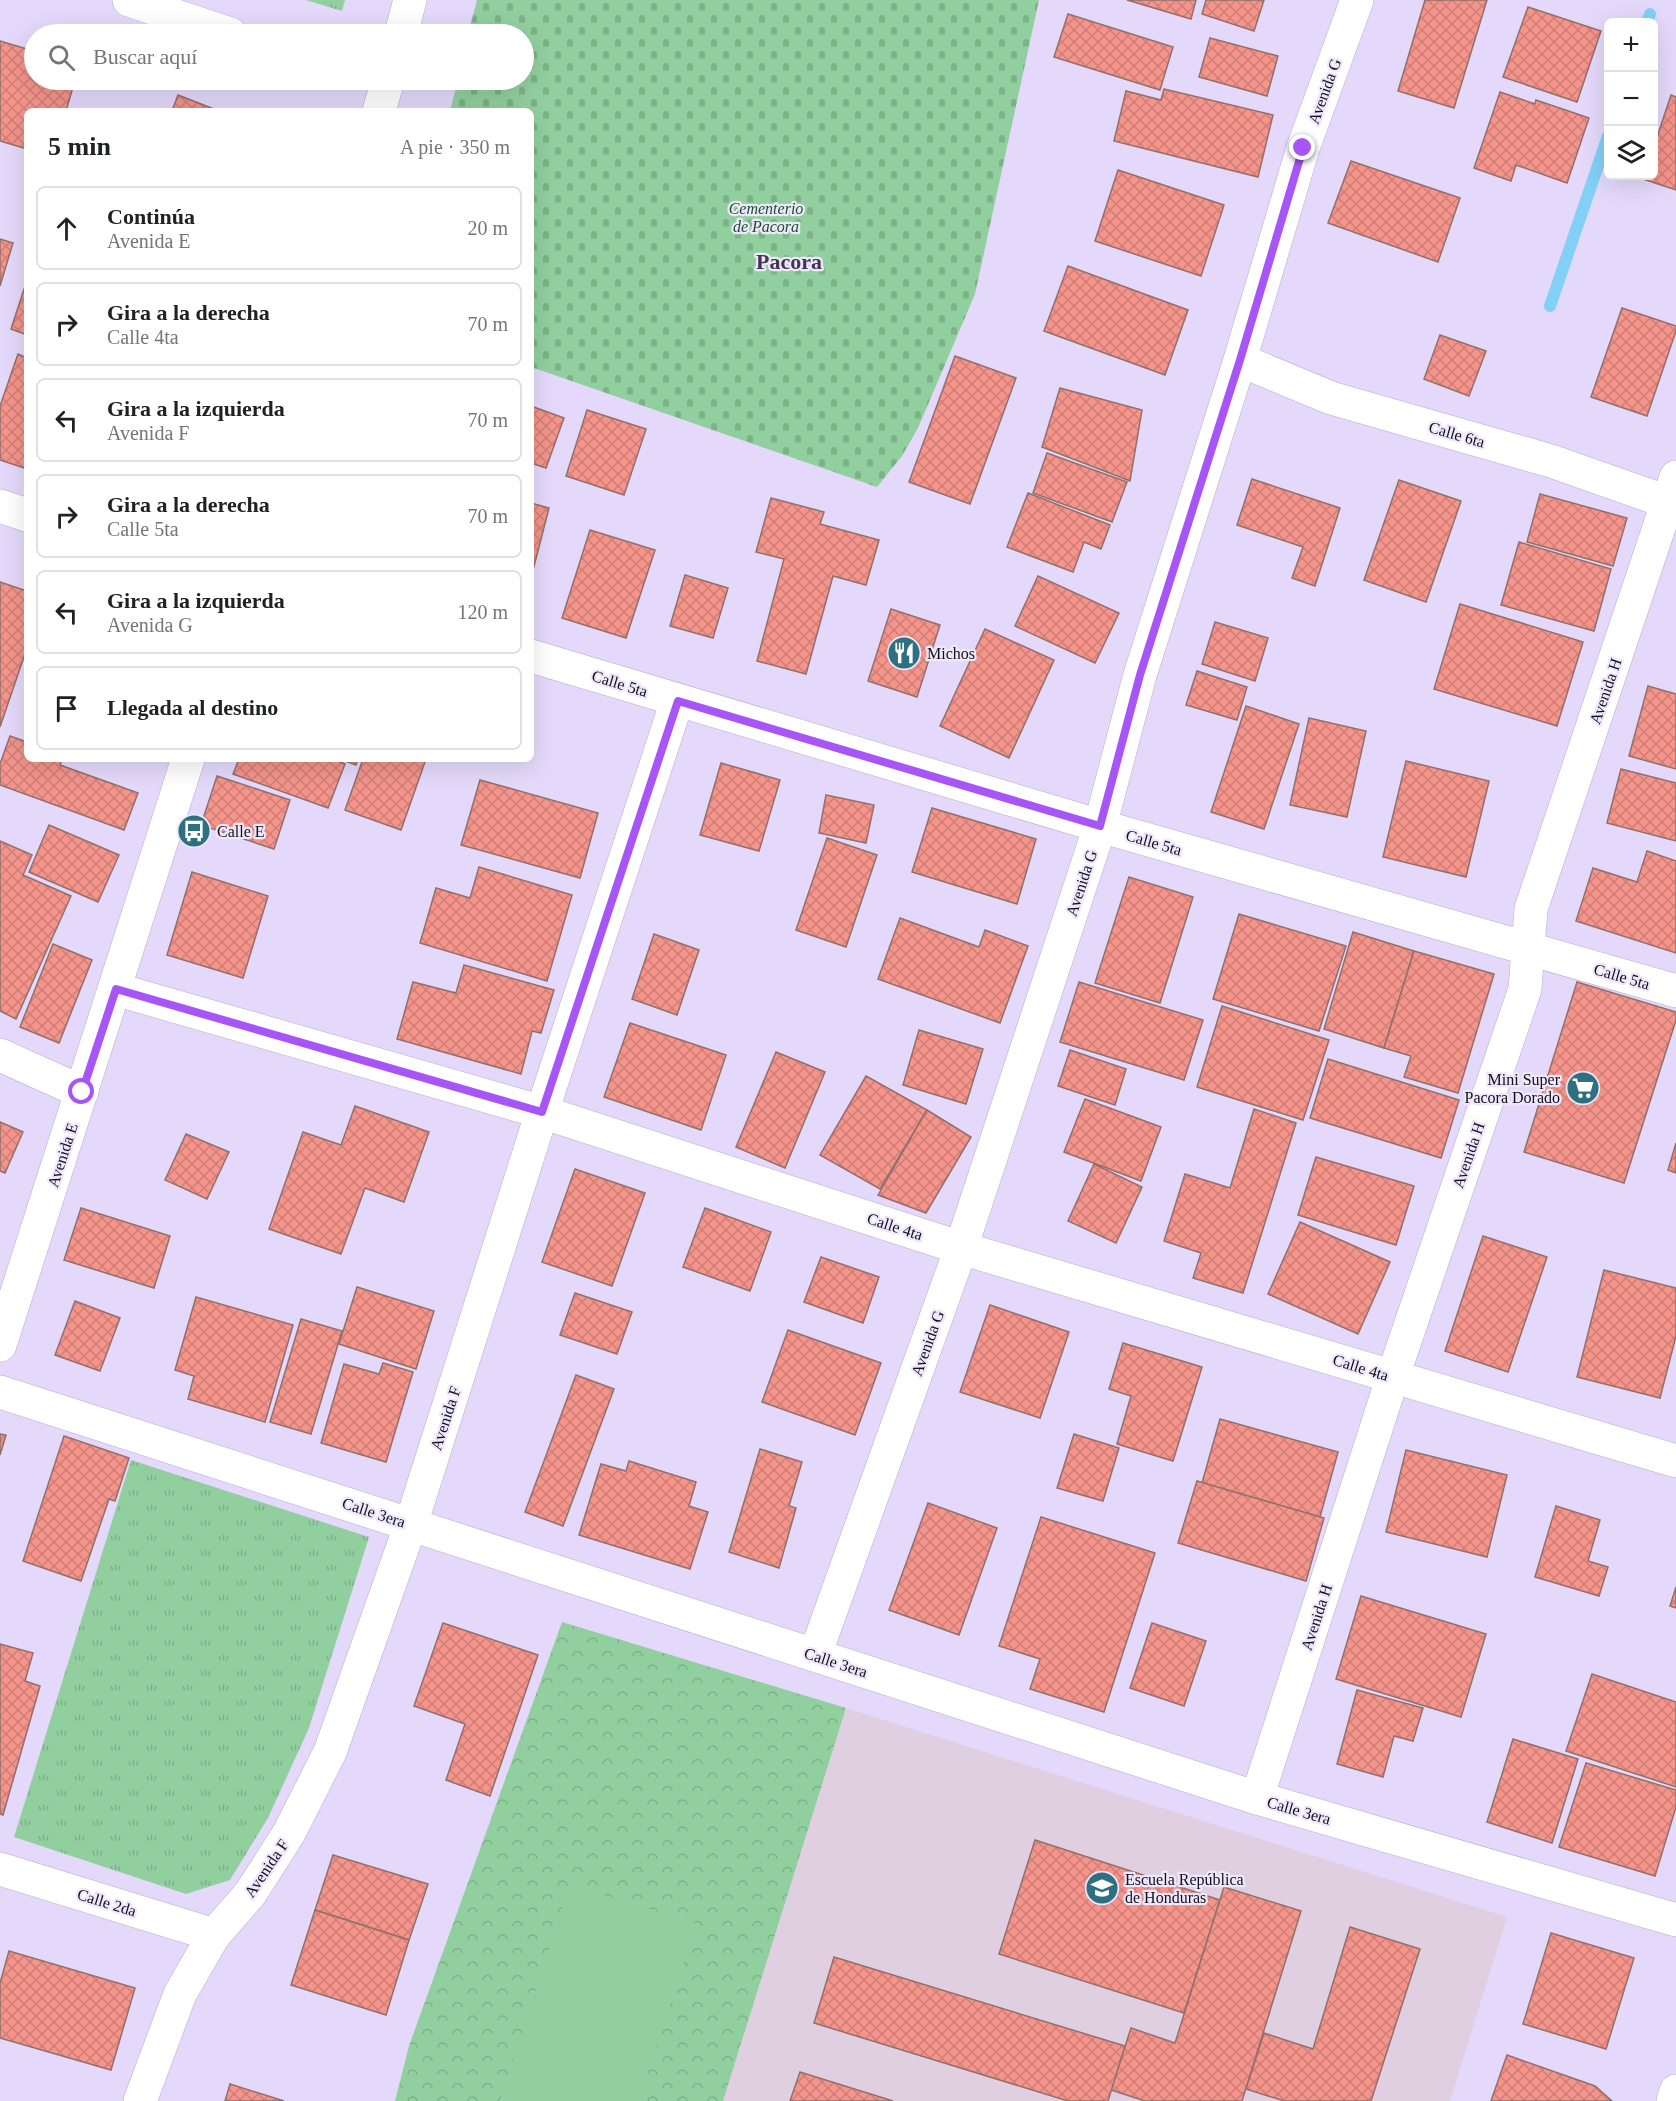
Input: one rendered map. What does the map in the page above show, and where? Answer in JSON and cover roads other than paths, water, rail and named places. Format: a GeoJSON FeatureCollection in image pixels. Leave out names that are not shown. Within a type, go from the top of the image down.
{"type":"FeatureCollection","features":[{"type":"Feature","properties":{"kind":"street"},"geometry":{"type":"LineString","coordinates":[[129,0],[200,24]]}},
{"type":"Feature","properties":{"kind":"street"},"geometry":{"type":"LineString","coordinates":[[404,24],[410,0]]}},
{"type":"Feature","properties":{"kind":"street","name":"Avenida G"},"geometry":{"type":"LineString","coordinates":[[815,1655],[961,1248],[1100,826],[1140,675],[1240,360],[1303,148],[1356,0]]}},
{"type":"Feature","properties":{"kind":"street","name":"Calle 6ta"},"geometry":{"type":"LineString","coordinates":[[1240,360],[1331,398],[1673,495]]}},
{"type":"Feature","properties":{"kind":"street","name":"Avenida H"},"geometry":{"type":"LineString","coordinates":[[1257,1798],[1393,1376],[1525,989],[1531,909],[1673,495]]}},
{"type":"Feature","properties":{"kind":"street"},"geometry":{"type":"LineString","coordinates":[[0,506],[24,514]]}},
{"type":"Feature","properties":{"kind":"street","name":"Calle 5ta"},"geometry":{"type":"LineString","coordinates":[[534,657],[1100,826],[1676,991]]}},
{"type":"Feature","properties":{"kind":"street","name":"Avenida F"},"geometry":{"type":"LineString","coordinates":[[140,2101],[180,1994],[214,1935],[257,1883],[289,1833],[330,1752],[411,1524],[542,1112],[678,701]]}},
{"type":"Feature","properties":{"kind":"street","name":"Avenida E"},"geometry":{"type":"LineString","coordinates":[[0,1345],[187,762]]}},
{"type":"Feature","properties":{"kind":"street","name":"Calle 4ta"},"geometry":{"type":"LineString","coordinates":[[116,989],[542,1112],[961,1248],[1676,1461]]}},
{"type":"Feature","properties":{"kind":"street"},"geometry":{"type":"LineString","coordinates":[[0,1055],[82,1092]]}},
{"type":"Feature","properties":{"kind":"street","name":"Calle 3era"},"geometry":{"type":"LineString","coordinates":[[0,1392],[1257,1798],[1675,1915]]}},
{"type":"Feature","properties":{"kind":"street","name":"Calle 2da"},"geometry":{"type":"LineString","coordinates":[[0,1869],[214,1935]]}},
{"type":"Feature","properties":{"kind":"street"},"geometry":{"type":"LineString","coordinates":[[1673,2101],[1676,2091]]}},
{"type":"Feature","properties":{"kind":"waterway"},"geometry":{"type":"LineString","coordinates":[[1648,18],[1650,14]]}},
{"type":"Feature","properties":{"kind":"waterway"},"geometry":{"type":"LineString","coordinates":[[1550,306],[1604,148]]}},
{"type":"Feature","properties":{"kind":"place","name":"Michos"},"geometry":{"type":"Point","coordinates":[904,653]}},
{"type":"Feature","properties":{"kind":"place","name":"Calle E"},"geometry":{"type":"Point","coordinates":[194,831]}},
{"type":"Feature","properties":{"kind":"place","name":"Mini Super Pacora Dorado"},"geometry":{"type":"Point","coordinates":[1583,1088]}},
{"type":"Feature","properties":{"kind":"place","name":"Escuela República de Honduras"},"geometry":{"type":"Point","coordinates":[1102,1888]}},
{"type":"Feature","properties":{"kind":"district","name":"Pacora"},"geometry":{"type":"Point","coordinates":[789,261]}},
{"type":"Feature","properties":{"kind":"park label","name":"Cementerio de Pacora"},"geometry":{"type":"Point","coordinates":[766,217]}}]}
